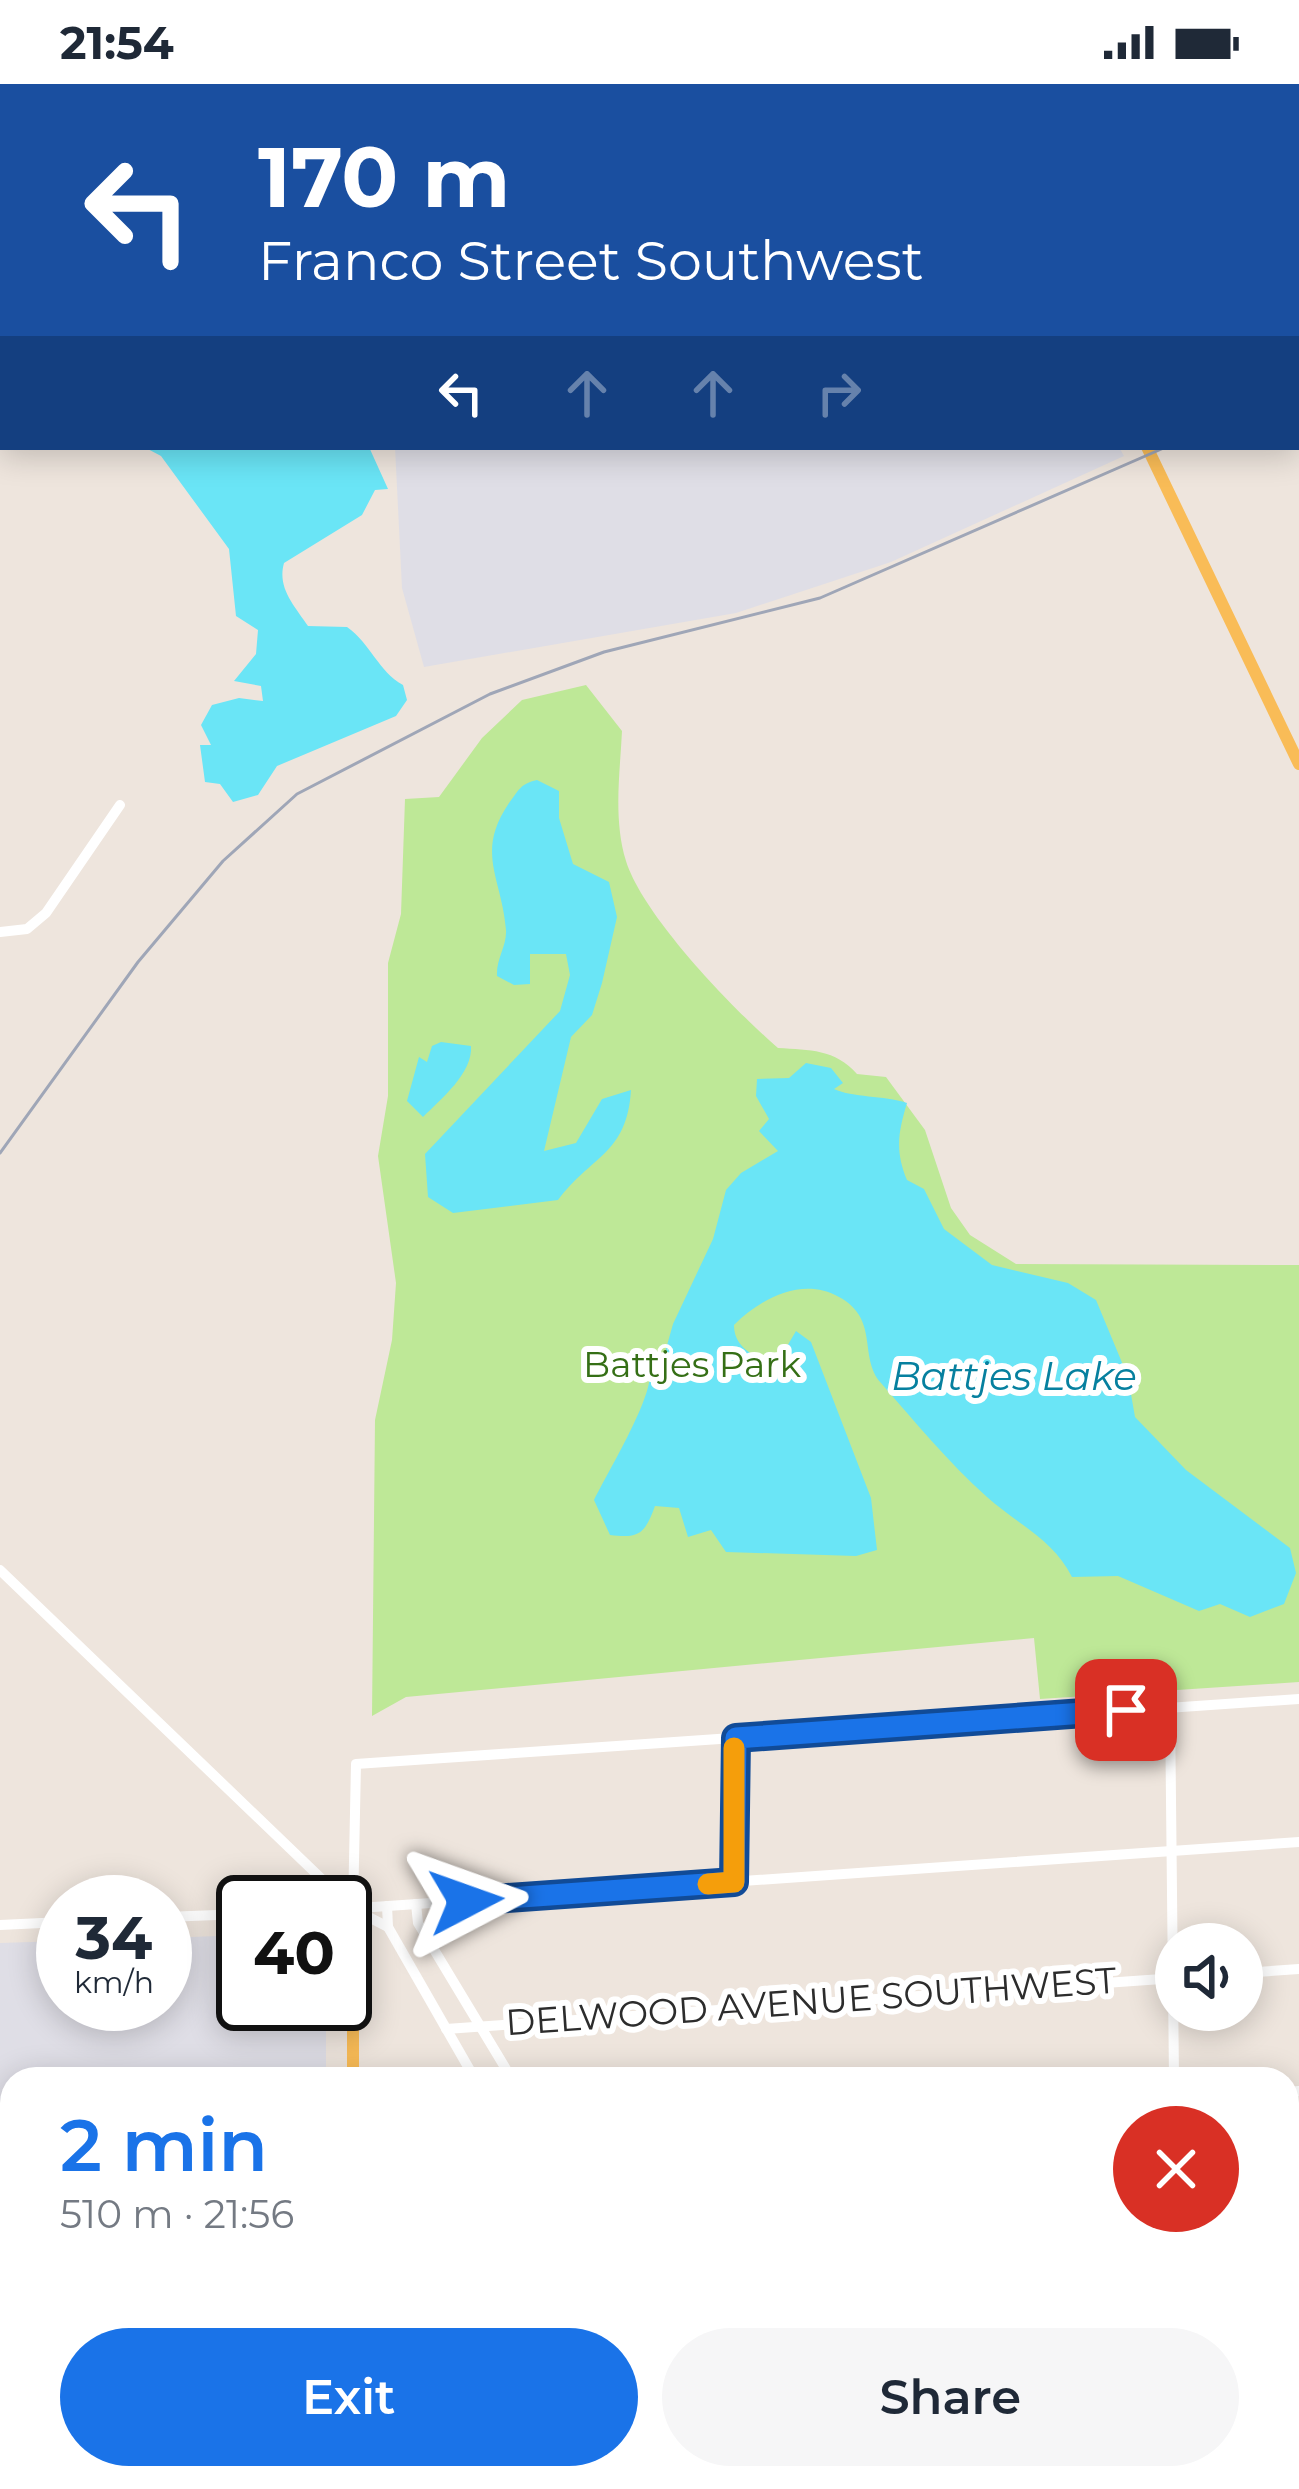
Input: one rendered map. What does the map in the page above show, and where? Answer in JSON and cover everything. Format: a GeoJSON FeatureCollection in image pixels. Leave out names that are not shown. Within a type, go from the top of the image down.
{"type":"FeatureCollection","features":[{"type":"Feature","properties":{"kind":"main road"},"geometry":{"type":"LineString","coordinates":[[1148,450],[1299,764]]}},
{"type":"Feature","properties":{"kind":"main road"},"geometry":{"type":"LineString","coordinates":[[350,2031],[353,2040]]}},
{"type":"Feature","properties":{"kind":"main road"},"geometry":{"type":"LineString","coordinates":[[353,2031],[353,2067]]}},
{"type":"Feature","properties":{"kind":"street"},"geometry":{"type":"LineString","coordinates":[[0,932],[27,929],[46,913],[120,805]]}},
{"type":"Feature","properties":{"kind":"street"},"geometry":{"type":"LineString","coordinates":[[0,1570],[314,1875]]}},
{"type":"Feature","properties":{"kind":"street"},"geometry":{"type":"LineString","coordinates":[[351,1875],[356,1763],[1299,1699]]}},
{"type":"Feature","properties":{"kind":"street"},"geometry":{"type":"LineString","coordinates":[[1170,1707],[1172,1923]]}},
{"type":"Feature","properties":{"kind":"street"},"geometry":{"type":"LineString","coordinates":[[734,1882],[736,1738]]}},
{"type":"Feature","properties":{"kind":"street"},"geometry":{"type":"LineString","coordinates":[[372,1907],[1299,1842]]}},
{"type":"Feature","properties":{"kind":"street"},"geometry":{"type":"LineString","coordinates":[[416,1904],[418,1923],[505,2067]]}},
{"type":"Feature","properties":{"kind":"street"},"geometry":{"type":"LineString","coordinates":[[387,1906],[388,1928],[468,2067]]}},
{"type":"Feature","properties":{"kind":"street"},"geometry":{"type":"LineString","coordinates":[[372,1920],[388,1928]]}},
{"type":"Feature","properties":{"kind":"street"},"geometry":{"type":"LineString","coordinates":[[0,1924],[36,1923]]}},
{"type":"Feature","properties":{"kind":"street"},"geometry":{"type":"LineString","coordinates":[[1263,1972],[1299,1969]]}},
{"type":"Feature","properties":{"kind":"street","name":"DELWOOD AVENUE SOUTHWEST"},"geometry":{"type":"LineString","coordinates":[[446,2029],[479,2023],[1155,1979]]}},
{"type":"Feature","properties":{"kind":"street"},"geometry":{"type":"LineString","coordinates":[[1174,2031],[1174,2067]]}},
{"type":"Feature","properties":{"kind":"shaded area"},"geometry":{"type":"Polygon","coordinates":[[[395,450],[1121,450],[1124,456],[891,562],[736,613],[424,667],[402,588],[395,450]]]}},
{"type":"Feature","properties":{"kind":"shaded area"},"geometry":{"type":"Polygon","coordinates":[[[216,1936],[216,2031],[326,2031],[326,2067],[0,2067],[0,1943],[36,1942],[36,2031],[192,2031],[192,1937],[216,1936]]]}},
{"type":"Feature","properties":{"kind":"green space","name":"Battjes Park"},"geometry":{"type":"Polygon","coordinates":[[[586,685],[622,731],[618,796],[622,845],[651,908],[715,987],[778,1048],[821,1052],[857,1074],[886,1077],[925,1130],[951,1208],[970,1235],[1016,1264],[1299,1265],[1299,1682],[1040,1699],[1034,1638],[406,1697],[372,1716],[375,1420],[392,1340],[396,1283],[378,1156],[388,1096],[388,963],[401,914],[405,799],[439,797],[482,738],[522,700],[586,685]]]}},
{"type":"Feature","properties":{"kind":"water"},"geometry":{"type":"Polygon","coordinates":[[[150,450],[370,450],[388,489],[375,490],[362,515],[284,563],[282,572],[288,596],[308,626],[347,627],[403,685],[407,700],[396,716],[277,766],[258,795],[233,802],[220,784],[205,782],[200,745],[211,745],[201,725],[212,705],[239,698],[263,701],[261,686],[234,681],[256,654],[258,630],[236,616],[229,549],[161,456],[150,450]]]}},
{"type":"Feature","properties":{"kind":"water"},"geometry":{"type":"Polygon","coordinates":[[[537,780],[559,791],[559,818],[573,864],[609,882],[617,917],[592,1015],[571,1037],[544,1151],[576,1143],[602,1099],[631,1090],[628,1111],[615,1141],[558,1200],[453,1213],[428,1197],[425,1154],[560,1011],[570,975],[566,954],[530,954],[530,984],[514,985],[497,976],[506,930],[493,866],[494,837],[518,791],[537,780]]]}},
{"type":"Feature","properties":{"kind":"water"},"geometry":{"type":"Polygon","coordinates":[[[441,1042],[471,1046],[470,1056],[454,1085],[423,1117],[407,1101],[419,1057],[427,1062],[432,1046],[441,1042]]]}},
{"type":"Feature","properties":{"kind":"water","name":"Battjes Lake"},"geometry":{"type":"Polygon","coordinates":[[[806,1063],[831,1068],[843,1083],[834,1089],[907,1103],[899,1142],[903,1170],[907,1180],[924,1189],[944,1229],[992,1265],[1068,1283],[1096,1300],[1128,1377],[1135,1417],[1186,1470],[1290,1548],[1296,1573],[1284,1604],[1250,1617],[1220,1604],[1199,1611],[1118,1576],[1072,1577],[1045,1542],[959,1470],[881,1383],[870,1362],[860,1316],[852,1306],[811,1289],[769,1299],[734,1325],[735,1332],[744,1349],[767,1363],[779,1360],[796,1331],[811,1342],[871,1498],[877,1550],[856,1556],[726,1552],[711,1530],[688,1537],[679,1508],[655,1506],[640,1532],[610,1535],[594,1500],[637,1416],[650,1372],[662,1363],[673,1324],[713,1239],[726,1190],[741,1173],[778,1151],[759,1131],[769,1119],[756,1096],[757,1079],[789,1078],[806,1063]]]}},
{"type":"Feature","properties":{"kind":"railway"},"geometry":{"type":"LineString","coordinates":[[0,1153],[138,962],[223,861],[297,794],[490,694],[604,652],[820,598],[1159,450]]}},
{"type":"Feature","properties":{"kind":"slow traffic"},"geometry":{"type":"LineString","coordinates":[[708,1884],[734,1882],[734,1748]]}},
{"type":"Feature","properties":{"kind":"route"},"geometry":{"type":"LineString","coordinates":[[466,1901],[734,1882],[736,1738],[1126,1710]]}}]}
